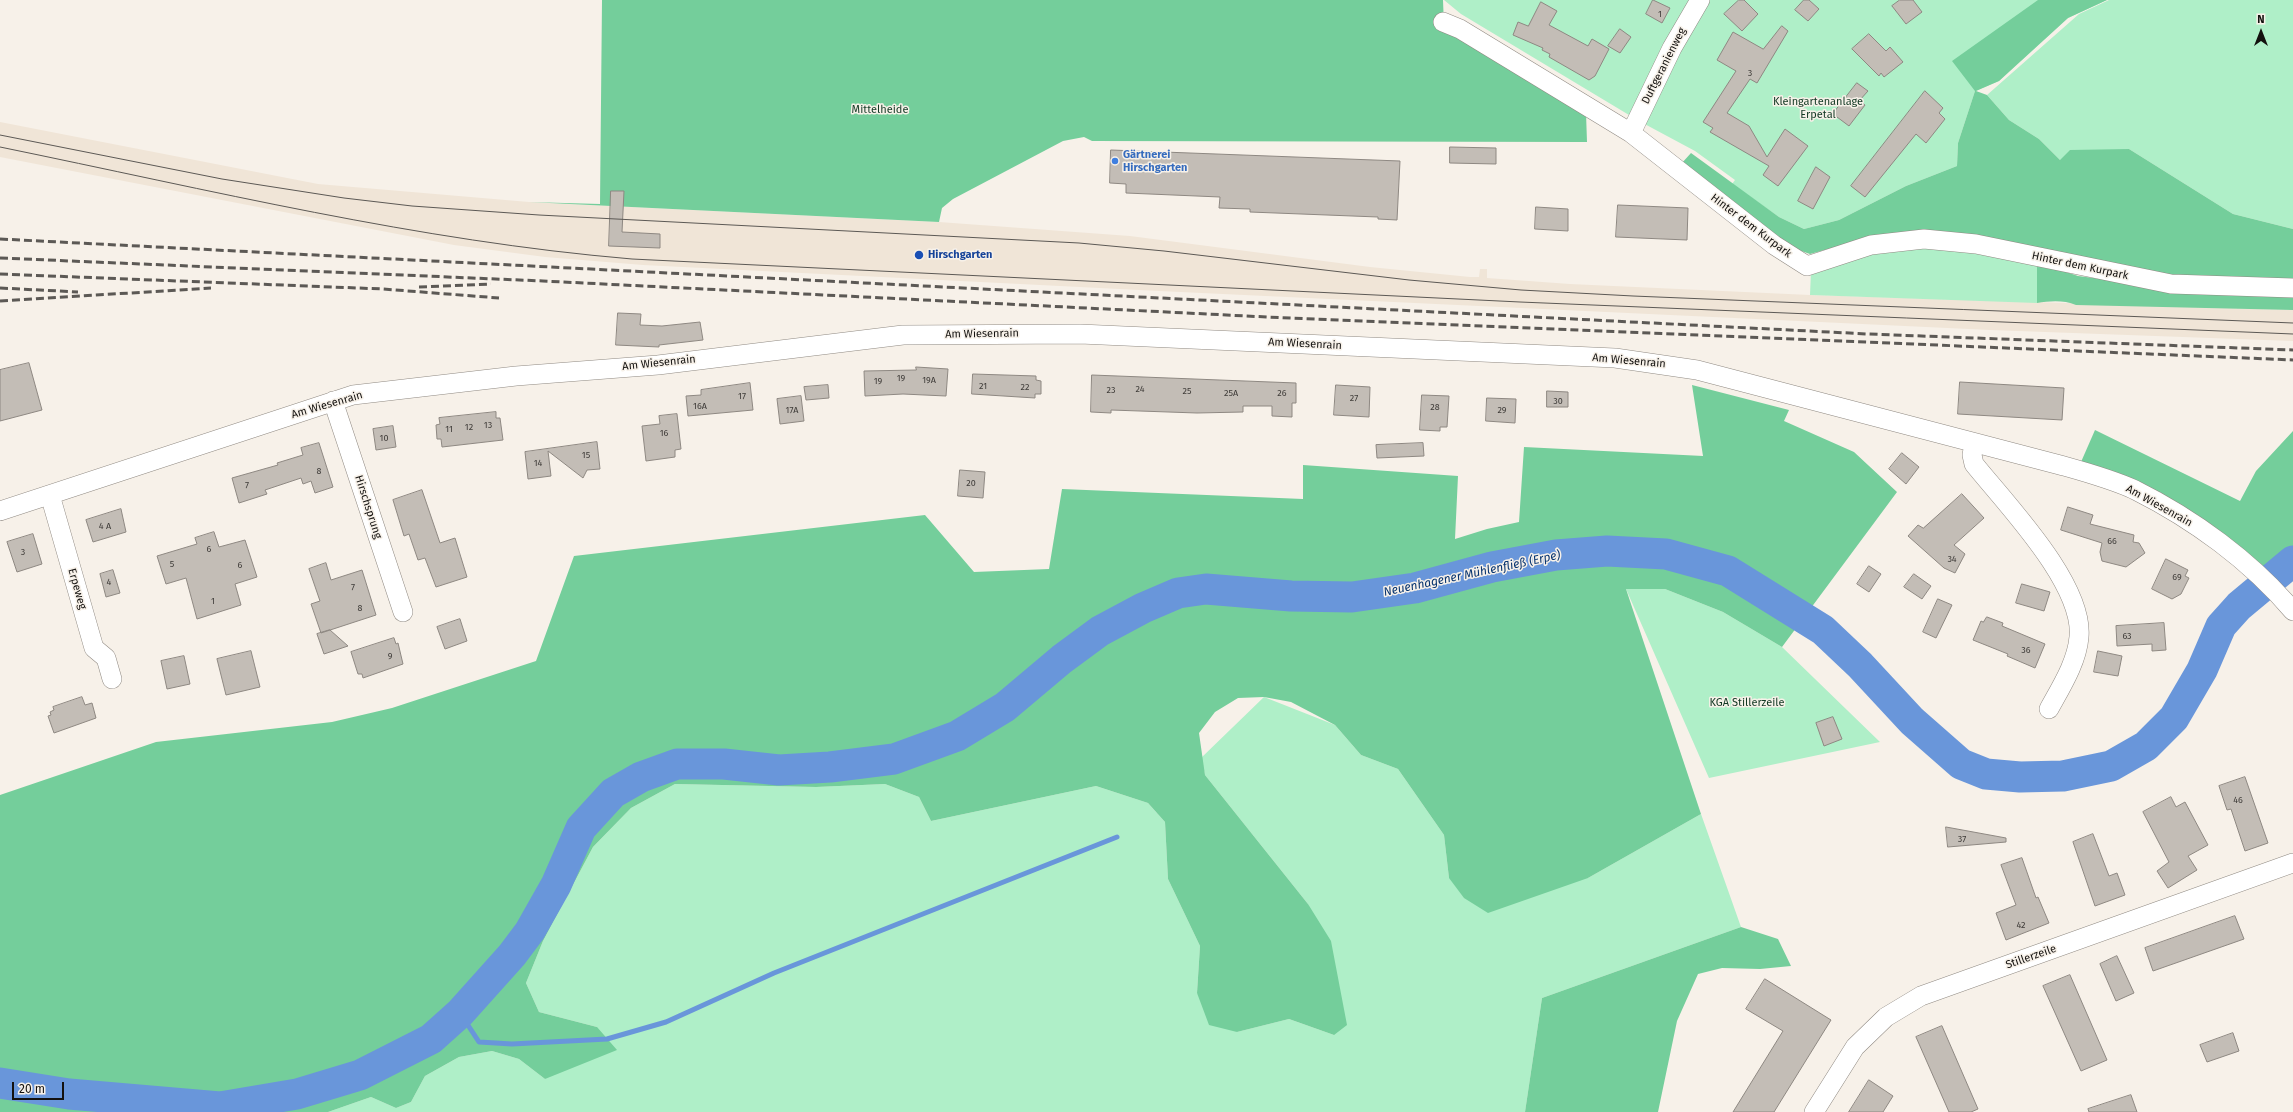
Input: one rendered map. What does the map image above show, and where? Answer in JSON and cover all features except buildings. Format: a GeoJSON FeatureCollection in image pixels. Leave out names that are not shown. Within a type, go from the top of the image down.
{"type":"FeatureCollection","features":[{"type":"Feature","properties":{"kind":"street","name":"Duftgeranienweg"},"geometry":{"type":"LineString","coordinates":[[1631,133],[1672,48],[1700,0]]}},
{"type":"Feature","properties":{"kind":"street","name":"Hinter dem Kurpark"},"geometry":{"type":"LineString","coordinates":[[1443,22],[1460,29],[1631,133],[1774,245],[1807,266],[1871,245],[1924,239],[1976,244],[2171,284],[2293,288]]}},
{"type":"Feature","properties":{"kind":"street","name":"Am Wiesenrain"},"geometry":{"type":"LineString","coordinates":[[0,511],[353,395],[516,376],[658,365],[903,335],[1016,333],[1080,334],[1607,358],[1661,363],[1697,370],[1974,444],[2067,467],[2134,490],[2190,522],[2240,559],[2280,596],[2293,611]]}},
{"type":"Feature","properties":{"kind":"street","name":"Hirschsprung"},"geometry":{"type":"LineString","coordinates":[[333,401],[403,612]]}},
{"type":"Feature","properties":{"kind":"street"},"geometry":{"type":"LineString","coordinates":[[1974,444],[1972,455],[1974,464],[2045,553],[2070,593],[2077,612],[2079,637],[2069,673],[2049,709]]}},
{"type":"Feature","properties":{"kind":"street","name":"Erpeweg"},"geometry":{"type":"LineString","coordinates":[[50,495],[94,648],[106,658],[112,679]]}},
{"type":"Feature","properties":{"kind":"street","name":"Stillerzeile"},"geometry":{"type":"LineString","coordinates":[[1814,1112],[1855,1047],[1886,1017],[1921,996],[2293,863]]}},
{"type":"Feature","properties":{"kind":"shaded area"},"geometry":{"type":"Polygon","coordinates":[[[0,122],[318,184],[529,202],[939,222],[1130,236],[1370,267],[1470,277],[1479,277],[1480,269],[1487,269],[1487,278],[1570,284],[1810,295],[2293,310],[2293,341],[1990,330],[1159,291],[643,265],[545,257],[454,245],[0,157],[0,122]]]}},
{"type":"Feature","properties":{"kind":"green space","name":"Mittelheide"},"geometry":{"type":"Polygon","coordinates":[[[602,0],[1443,0],[1444,26],[1586,113],[1587,142],[1092,141],[1084,137],[1063,141],[953,199],[942,208],[939,222],[529,202],[600,204],[602,0]]]}},
{"type":"Feature","properties":{"kind":"green space","name":"Kleingartenanlage Erpetal"},"geometry":{"type":"Polygon","coordinates":[[[1444,0],[2107,0],[2068,18],[1999,81],[1975,91],[1958,143],[1957,166],[1906,186],[1839,220],[1804,229],[1779,217],[1732,184],[1735,180],[1695,151],[1639,121],[1461,14],[1444,0]]]}},
{"type":"Feature","properties":{"kind":"green space"},"geometry":{"type":"Polygon","coordinates":[[[2038,0],[2107,0],[2068,18],[1999,81],[1976,91],[1987,95],[2009,120],[2039,139],[2060,160],[2070,150],[2129,149],[2233,214],[2293,229],[2293,279],[2170,277],[1876,236],[1810,254],[1787,246],[1681,164],[1691,153],[1779,217],[1804,229],[1839,220],[1906,186],[1957,166],[1958,143],[1975,91],[1952,61],[2038,0]]]}},
{"type":"Feature","properties":{"kind":"green space"},"geometry":{"type":"Polygon","coordinates":[[[2109,0],[2293,0],[2293,229],[2233,214],[2129,149],[2060,160],[2039,139],[2009,120],[1987,95],[2079,14],[2109,0]]]}},
{"type":"Feature","properties":{"kind":"green space"},"geometry":{"type":"Polygon","coordinates":[[[1925,245],[2037,262],[2037,303],[1810,295],[1811,271],[1872,252],[1925,245]]]}},
{"type":"Feature","properties":{"kind":"green space"},"geometry":{"type":"Polygon","coordinates":[[[2037,262],[2078,276],[2171,288],[2293,295],[2293,310],[2076,305],[2057,301],[2037,303],[2037,262]]]}},
{"type":"Feature","properties":{"kind":"green space"},"geometry":{"type":"Polygon","coordinates":[[[1692,385],[1789,410],[1784,421],[1854,452],[1897,492],[1782,647],[1723,612],[1665,589],[1626,589],[1701,814],[1588,878],[1488,913],[1464,898],[1449,878],[1444,835],[1398,769],[1361,755],[1335,725],[1291,702],[1264,697],[1238,698],[1215,712],[1199,733],[1205,775],[1308,904],[1331,941],[1347,1025],[1334,1035],[1289,1019],[1237,1032],[1209,1025],[1197,993],[1200,946],[1168,879],[1165,822],[1148,803],[1096,786],[931,821],[919,797],[885,784],[816,787],[675,784],[631,808],[593,847],[543,941],[526,983],[539,1012],[597,1027],[617,1050],[545,1079],[519,1059],[492,1051],[459,1057],[425,1076],[411,1102],[396,1108],[371,1097],[328,1112],[0,1112],[0,795],[156,742],[332,722],[392,708],[536,661],[574,556],[925,515],[974,572],[1049,569],[1062,489],[1303,499],[1303,465],[1458,476],[1455,539],[1487,529],[1519,522],[1524,447],[1703,456],[1692,385]]]}},
{"type":"Feature","properties":{"kind":"green space"},"geometry":{"type":"Polygon","coordinates":[[[2095,430],[2240,501],[2256,471],[2293,431],[2293,547],[2265,569],[2199,516],[2081,462],[2095,430]]]}},
{"type":"Feature","properties":{"kind":"green space","name":"KGA Stillerzeile"},"geometry":{"type":"Polygon","coordinates":[[[1626,589],[1665,589],[1723,612],[1782,647],[1880,742],[1709,778],[1626,589]]]}},
{"type":"Feature","properties":{"kind":"green space"},"geometry":{"type":"Polygon","coordinates":[[[1264,697],[1335,725],[1361,755],[1398,769],[1444,835],[1449,878],[1588,878],[1701,814],[1741,927],[1542,998],[1525,1112],[328,1112],[371,1097],[396,1108],[411,1102],[425,1076],[459,1057],[492,1051],[519,1059],[545,1079],[597,1027],[539,1012],[526,983],[543,941],[593,847],[631,808],[675,784],[816,787],[885,784],[919,797],[931,821],[1096,786],[1148,803],[1165,822],[1168,879],[1200,946],[1197,993],[1237,1032],[1289,1019],[1334,1035],[1308,904],[1205,775],[1201,758],[1264,697]]]}},
{"type":"Feature","properties":{"kind":"green space"},"geometry":{"type":"Polygon","coordinates":[[[1741,927],[1778,939],[1791,966],[1760,969],[1722,968],[1698,974],[1677,1021],[1658,1112],[1525,1112],[1542,998],[1741,927]]]}},
{"type":"Feature","properties":{"kind":"waterway","name":"Neuenhagener Mühlenfließ (Erpe)"},"geometry":{"type":"LineString","coordinates":[[0,1083],[69,1094],[220,1107],[297,1094],[360,1075],[431,1039],[460,1013],[512,955],[530,931],[556,885],[581,828],[613,793],[641,777],[677,764],[724,764],[779,770],[830,767],[894,759],[957,736],[1005,707],[1062,659],[1100,631],[1143,608],[1178,593],[1206,589],[1291,596],[1352,597],[1415,588],[1492,567],[1556,555],[1607,551],[1666,554],[1728,571],[1823,630],[1860,665],[1912,721],[1961,764],[1986,774],[2020,777],[2063,776],[2111,766],[2146,746],[2174,718],[2202,670],[2221,626],[2239,606],[2293,561]]}},
{"type":"Feature","properties":{"kind":"waterway"},"geometry":{"type":"LineString","coordinates":[[460,1013],[479,1042],[512,1044],[607,1039],[666,1022],[774,973],[1117,837]]}},
{"type":"Feature","properties":{"kind":"waterway","name":"Neuenhagener Mühlenfließ (Erpe)"},"geometry":{"type":"LineString","coordinates":[[220,1107],[220,1112]]}},
{"type":"Feature","properties":{"kind":"tram line"},"geometry":{"type":"LineString","coordinates":[[0,135],[222,179],[344,198],[412,206],[539,215],[1079,243],[1164,251],[1409,280],[1521,290],[1633,296],[2293,323]]}},
{"type":"Feature","properties":{"kind":"tram line"},"geometry":{"type":"LineString","coordinates":[[0,147],[236,197],[393,227],[552,251],[632,259],[1520,302],[2293,334]]}},
{"type":"Feature","properties":{"kind":"railway"},"geometry":{"type":"LineString","coordinates":[[0,239],[1868,334],[2293,350]]}},
{"type":"Feature","properties":{"kind":"railway"},"geometry":{"type":"LineString","coordinates":[[0,258],[543,281],[1267,317],[2293,360]]}},
{"type":"Feature","properties":{"kind":"railway"},"geometry":{"type":"LineString","coordinates":[[0,274],[383,289],[499,298]]}},
{"type":"Feature","properties":{"kind":"railway"},"geometry":{"type":"LineString","coordinates":[[419,287],[491,284]]}},
{"type":"Feature","properties":{"kind":"railway"},"geometry":{"type":"LineString","coordinates":[[0,288],[78,292]]}},
{"type":"Feature","properties":{"kind":"railway"},"geometry":{"type":"LineString","coordinates":[[0,301],[211,288]]}},
{"type":"Feature","properties":{"kind":"place","name":"Gärtnerei Hirschgarten"},"geometry":{"type":"Point","coordinates":[1115,161]}},
{"type":"Feature","properties":{"kind":"place","name":"Hirschgarten"},"geometry":{"type":"Point","coordinates":[919,255]}}]}
